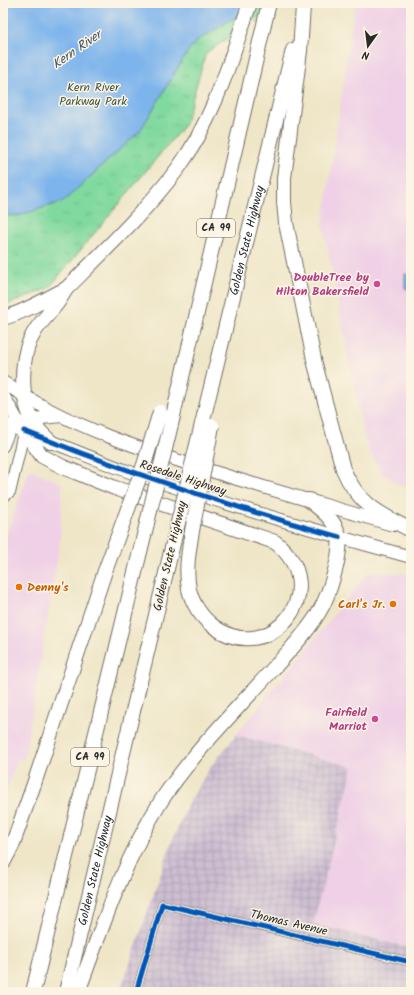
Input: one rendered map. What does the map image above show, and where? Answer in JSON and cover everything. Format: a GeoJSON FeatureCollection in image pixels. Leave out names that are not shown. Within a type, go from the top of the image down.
{"type":"FeatureCollection","features":[{"type":"Feature","properties":{"kind":"highway"},"geometry":{"type":"LineString","coordinates":[[18,425],[25,396],[24,371],[29,343],[35,330],[56,306],[66,289],[155,196],[180,166],[199,132],[223,82],[250,3]]}},
{"type":"Feature","properties":{"kind":"highway","name":"CA 99"},"geometry":{"type":"LineString","coordinates":[[33,992],[147,523],[166,414],[178,391],[269,3]]}},
{"type":"Feature","properties":{"kind":"highway"},"geometry":{"type":"LineString","coordinates":[[304,5],[300,51],[284,178],[284,202],[289,239],[315,364],[345,475],[354,491],[372,508],[411,530]]}},
{"type":"Feature","properties":{"kind":"highway","name":"Golden State Highway"},"geometry":{"type":"LineString","coordinates":[[66,992],[176,531],[207,425],[231,300],[304,5]]}},
{"type":"Feature","properties":{"kind":"highway"},"geometry":{"type":"LineString","coordinates":[[3,318],[25,311],[48,297],[66,289]]}},
{"type":"Feature","properties":{"kind":"highway"},"geometry":{"type":"LineString","coordinates":[[3,863],[12,846],[105,571],[144,465],[166,414]]}},
{"type":"Feature","properties":{"kind":"highway"},"geometry":{"type":"LineString","coordinates":[[18,425],[42,456],[63,467],[115,488],[275,542],[285,550],[295,566],[299,586],[297,600],[293,609],[280,626],[273,631],[260,636],[247,638],[226,634],[206,622],[194,603],[189,589],[187,573],[188,558],[192,531],[207,425]]}},
{"type":"Feature","properties":{"kind":"highway"},"geometry":{"type":"LineString","coordinates":[[18,425],[41,432],[50,442]]}},
{"type":"Feature","properties":{"kind":"highway"},"geometry":{"type":"LineString","coordinates":[[78,992],[123,875],[148,822],[162,799],[191,762],[307,630],[320,611],[330,589],[338,553],[339,537],[331,520],[309,500]]}},
{"type":"Feature","properties":{"kind":"main road","name":"Rosedale Highway"},"geometry":{"type":"LineString","coordinates":[[3,382],[25,396],[63,416],[134,446],[171,459],[411,530]]}},
{"type":"Feature","properties":{"kind":"main road"},"geometry":{"type":"LineString","coordinates":[[3,395],[18,425],[10,491],[3,498]]}},
{"type":"Feature","properties":{"kind":"main road"},"geometry":{"type":"LineString","coordinates":[[3,446],[18,425],[63,416]]}},
{"type":"Feature","properties":{"kind":"main road","name":"Rosedale Highway"},"geometry":{"type":"LineString","coordinates":[[50,442],[180,488],[339,537],[411,557]]}},
{"type":"Feature","properties":{"kind":"street","name":"Thomas Avenue"},"geometry":{"type":"LineString","coordinates":[[136,992],[162,904],[411,962]]}},
{"type":"Feature","properties":{"kind":"shaded area"},"geometry":{"type":"Polygon","coordinates":[[[355,3],[411,3],[411,488],[400,485],[383,474],[369,451],[364,436],[323,225],[355,3]]]}},
{"type":"Feature","properties":{"kind":"shaded area"},"geometry":{"type":"Polygon","coordinates":[[[30,469],[62,484],[60,543],[24,760],[18,759],[3,800],[3,552],[9,527],[30,469]]]}},
{"type":"Feature","properties":{"kind":"shaded area"},"geometry":{"type":"Polygon","coordinates":[[[368,573],[411,574],[411,948],[313,924],[353,767],[236,735],[368,573]]]}},
{"type":"Feature","properties":{"kind":"shaded area"},"geometry":{"type":"Polygon","coordinates":[[[236,735],[353,767],[313,924],[411,948],[411,992],[120,992],[172,841],[188,804],[209,769],[236,735]]]}},
{"type":"Feature","properties":{"kind":"green space","name":"Kern River"},"geometry":{"type":"Polygon","coordinates":[[[3,3],[280,3],[206,53],[185,124],[49,288],[3,306],[3,3]]]}},
{"type":"Feature","properties":{"kind":"water","name":"Kern River"},"geometry":{"type":"Polygon","coordinates":[[[3,3],[259,3],[199,39],[188,51],[140,131],[64,201],[21,215],[3,216],[3,3]]]}},
{"type":"Feature","properties":{"kind":"water"},"geometry":{"type":"Polygon","coordinates":[[[405,274],[411,275],[411,291],[405,288],[405,274]]]}},
{"type":"Feature","properties":{"kind":"cycle path"},"geometry":{"type":"LineString","coordinates":[[24,431],[102,461],[180,488],[259,514],[339,537]]}},
{"type":"Feature","properties":{"kind":"cycle path"},"geometry":{"type":"LineString","coordinates":[[136,992],[162,904],[411,962]]}},
{"type":"Feature","properties":{"kind":"place","name":"DoubleTree by Hilton Bakersfield"},"geometry":{"type":"Point","coordinates":[377,284]}},
{"type":"Feature","properties":{"kind":"place","name":"Denny's"},"geometry":{"type":"Point","coordinates":[19,587]}},
{"type":"Feature","properties":{"kind":"place","name":"Carl's Jr."},"geometry":{"type":"Point","coordinates":[393,604]}},
{"type":"Feature","properties":{"kind":"place","name":"Fairfield Marriot"},"geometry":{"type":"Point","coordinates":[375,719]}},
{"type":"Feature","properties":{"kind":"park label","name":"Kern River Parkway Park"},"geometry":{"type":"Point","coordinates":[93,94]}}]}
